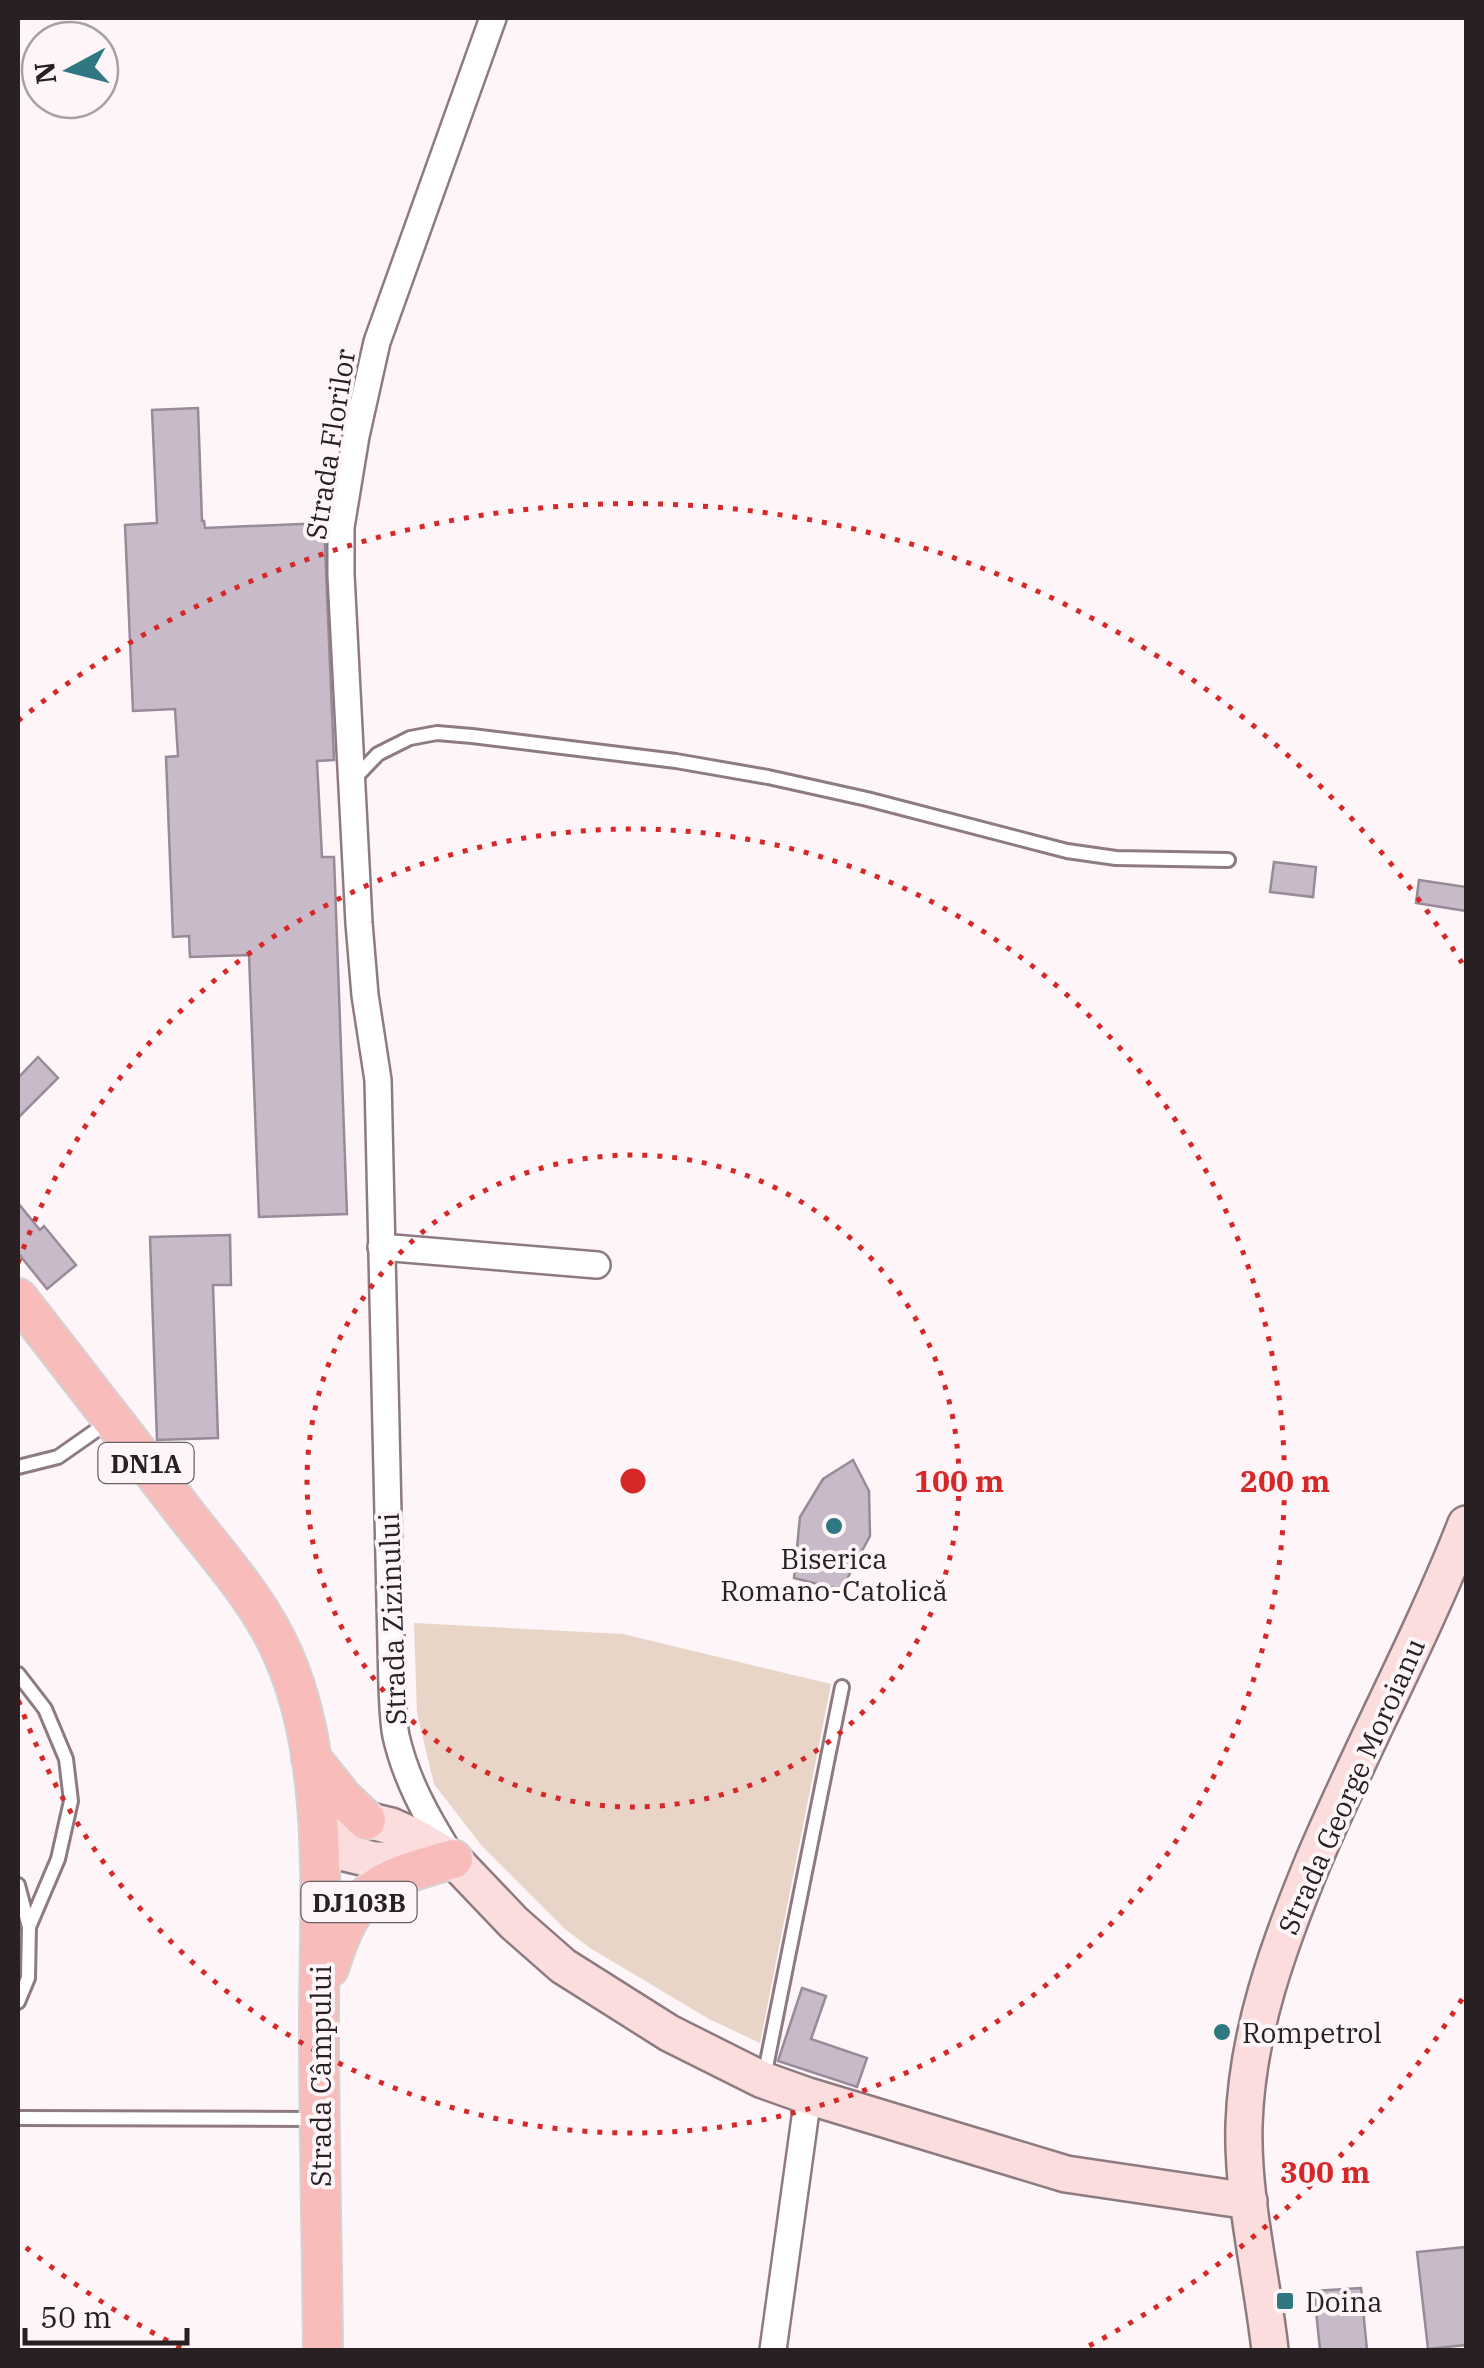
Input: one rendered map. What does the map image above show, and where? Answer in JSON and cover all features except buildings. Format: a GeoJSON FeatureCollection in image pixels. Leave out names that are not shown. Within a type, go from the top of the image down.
{"type":"FeatureCollection","features":[{"type":"Feature","properties":{"kind":"main road","name":"DN1A"},"geometry":{"type":"LineString","coordinates":[[18,1298],[112,1419]]}},
{"type":"Feature","properties":{"kind":"main road","name":"Strada Câmpului"},"geometry":{"type":"LineString","coordinates":[[112,1419],[233,1574],[271,1630],[300,1700],[311,1758],[318,1834],[323,2350]]}},
{"type":"Feature","properties":{"kind":"main road","name":"Strada George Moroianu"},"geometry":{"type":"LineString","coordinates":[[1270,2350],[1244,2162],[1244,2122],[1259,2012],[1300,1894],[1346,1784],[1414,1644],[1466,1524]]}},
{"type":"Feature","properties":{"kind":"main road","name":"DJ103B"},"geometry":{"type":"LineString","coordinates":[[311,1758],[366,1820],[411,1834],[453,1858]]}},
{"type":"Feature","properties":{"kind":"main road"},"geometry":{"type":"LineString","coordinates":[[318,1834],[347,1822],[366,1820]]}},
{"type":"Feature","properties":{"kind":"main road","name":"DJ103B"},"geometry":{"type":"LineString","coordinates":[[318,1834],[345,1853],[374,1860],[453,1858]]}},
{"type":"Feature","properties":{"kind":"main road","name":"DJ103B"},"geometry":{"type":"LineString","coordinates":[[319,1999],[340,1934],[360,1900],[382,1883],[453,1858]]}},
{"type":"Feature","properties":{"kind":"main road","name":"Strada Zizinului"},"geometry":{"type":"LineString","coordinates":[[453,1858],[514,1923],[564,1966],[668,2034],[763,2080],[1066,2174],[1249,2202]]}},
{"type":"Feature","properties":{"kind":"street","name":"Strada Florilor"},"geometry":{"type":"LineString","coordinates":[[378,1080],[359,923],[341,527],[377,342],[493,18]]}},
{"type":"Feature","properties":{"kind":"street","name":"Strada Zizinului"},"geometry":{"type":"LineString","coordinates":[[378,1080],[396,1735],[409,1780],[426,1817],[453,1858]]}},
{"type":"Feature","properties":{"kind":"street"},"geometry":{"type":"LineString","coordinates":[[382,1247],[597,1265]]}},
{"type":"Feature","properties":{"kind":"street"},"geometry":{"type":"LineString","coordinates":[[773,2350],[808,2096]]}},
{"type":"Feature","properties":{"kind":"lane"},"geometry":{"type":"LineString","coordinates":[[352,781],[378,754],[410,738],[437,733],[676,760],[867,799],[1068,850],[1116,858],[1228,860]]}},
{"type":"Feature","properties":{"kind":"lane"},"geometry":{"type":"LineString","coordinates":[[18,1467],[58,1456],[112,1419]]}},
{"type":"Feature","properties":{"kind":"lane"},"geometry":{"type":"LineString","coordinates":[[18,1674],[45,1709],[66,1758],[71,1801],[58,1859],[29,1927]]}},
{"type":"Feature","properties":{"kind":"lane"},"geometry":{"type":"LineString","coordinates":[[763,2080],[842,1687]]}},
{"type":"Feature","properties":{"kind":"lane"},"geometry":{"type":"LineString","coordinates":[[18,1886],[29,1927],[28,1978],[18,2002]]}},
{"type":"Feature","properties":{"kind":"lane"},"geometry":{"type":"LineString","coordinates":[[18,2118],[320,2119]]}},
{"type":"Feature","properties":{"kind":"shaded area"},"geometry":{"type":"Polygon","coordinates":[[[414,1623],[623,1634],[831,1684],[760,2043],[709,2019],[590,1948],[565,1929],[482,1846],[434,1784],[417,1713],[414,1623]]]}},
{"type":"Feature","properties":{"kind":"place","name":"Biserica Romano-Catolică"},"geometry":{"type":"Point","coordinates":[834,1526]}},
{"type":"Feature","properties":{"kind":"place","name":"Rompetrol"},"geometry":{"type":"Point","coordinates":[1222,2032]}},
{"type":"Feature","properties":{"kind":"place","name":"Doina"},"geometry":{"type":"Point","coordinates":[1285,2301]}}]}
